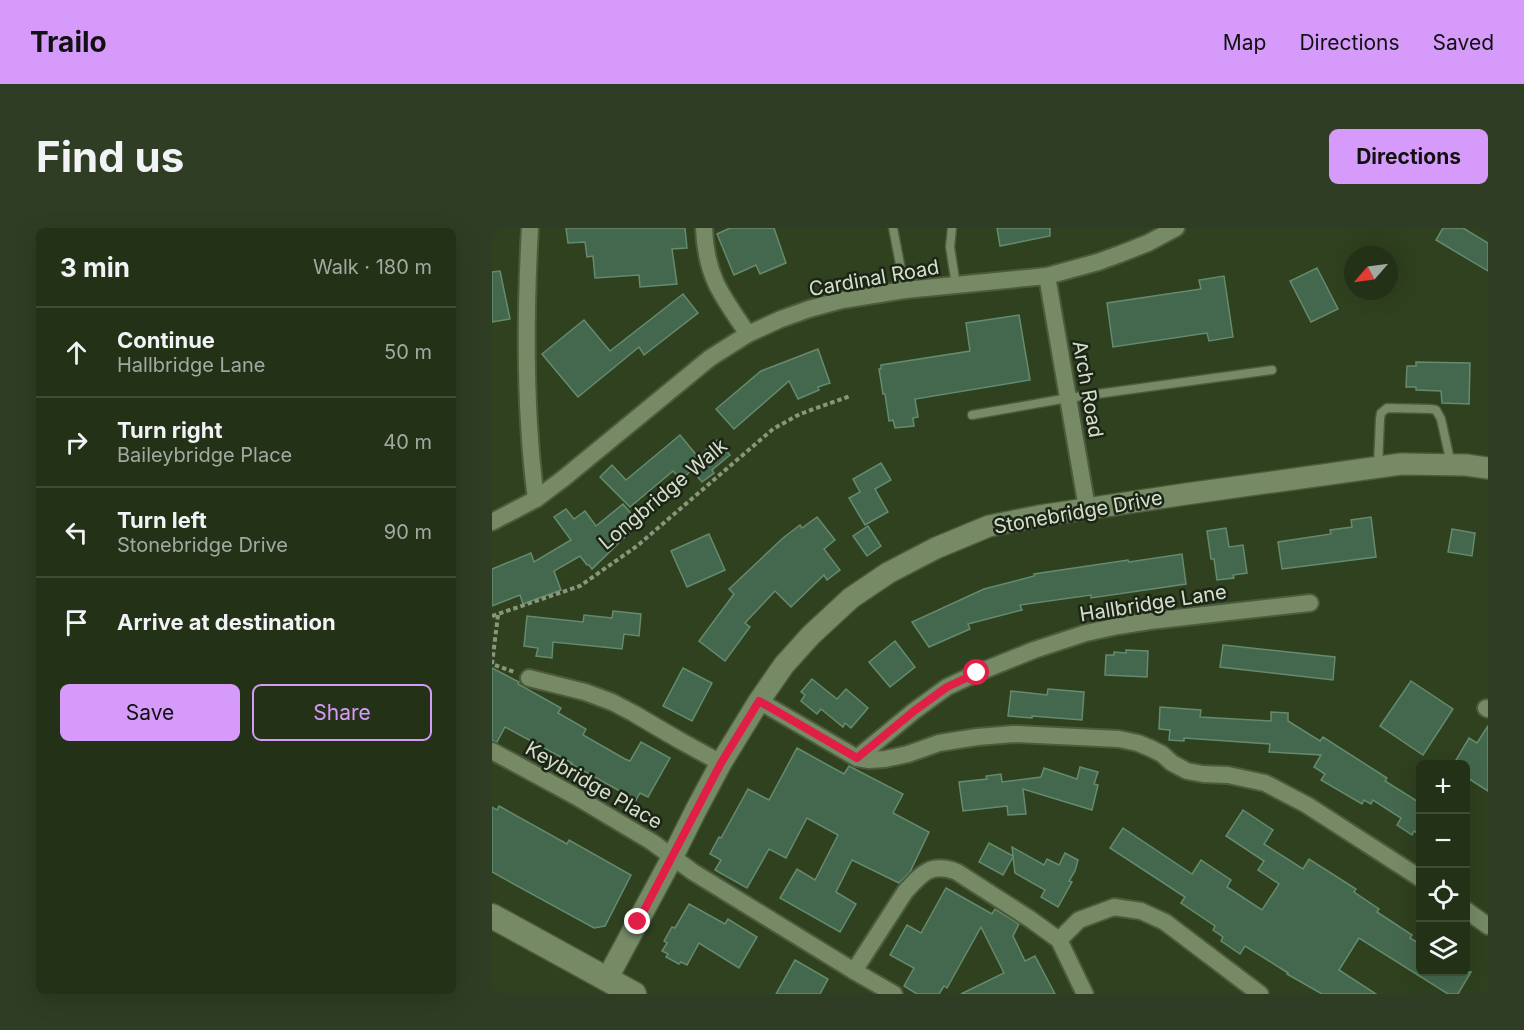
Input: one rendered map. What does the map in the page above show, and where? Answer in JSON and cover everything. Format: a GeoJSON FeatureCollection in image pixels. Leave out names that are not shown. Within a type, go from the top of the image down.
{"type":"FeatureCollection","features":[{"type":"Feature","properties":{"kind":"main road"},"geometry":{"type":"LineString","coordinates":[[492,916],[634,994]]}},
{"type":"Feature","properties":{"kind":"street"},"geometry":{"type":"LineString","coordinates":[[530,228],[526,330],[530,458],[536,499]]}},
{"type":"Feature","properties":{"kind":"street"},"geometry":{"type":"LineString","coordinates":[[704,228],[707,260],[712,275],[720,294],[748,334]]}},
{"type":"Feature","properties":{"kind":"street","name":"Cardinal Road"},"geometry":{"type":"LineString","coordinates":[[492,522],[536,499],[564,478],[710,358],[748,334],[781,319],[842,300],[905,290],[1047,276],[1120,254],[1148,243],[1176,228]]}},
{"type":"Feature","properties":{"kind":"street","name":"Arch Road"},"geometry":{"type":"LineString","coordinates":[[1047,276],[1088,508]]}},
{"type":"Feature","properties":{"kind":"street","name":"Stonebridge Drive"},"geometry":{"type":"LineString","coordinates":[[607,979],[721,763],[759,701],[784,665],[811,635],[851,598],[888,573],[936,548],[989,526],[1088,508],[1401,464],[1451,464],[1488,468]]}},
{"type":"Feature","properties":{"kind":"street","name":"Hallbridge Lane"},"geometry":{"type":"LineString","coordinates":[[857,758],[947,687],[1034,650],[1086,633],[1129,624],[1310,603]]}},
{"type":"Feature","properties":{"kind":"street"},"geometry":{"type":"LineString","coordinates":[[529,678],[585,692],[612,702],[721,763]]}},
{"type":"Feature","properties":{"kind":"street"},"geometry":{"type":"LineString","coordinates":[[759,701],[857,758],[868,760],[885,759],[939,744],[976,737],[1014,734],[1138,743],[1156,751],[1187,771],[1228,775],[1265,783],[1307,806],[1416,875]]}},
{"type":"Feature","properties":{"kind":"street","name":"Keybridge Place"},"geometry":{"type":"LineString","coordinates":[[492,751],[575,796],[652,842],[693,872],[894,994]]}},
{"type":"Feature","properties":{"kind":"street"},"geometry":{"type":"LineString","coordinates":[[854,971],[905,892],[929,870],[944,867],[957,872],[1059,940],[1085,994]]}},
{"type":"Feature","properties":{"kind":"street"},"geometry":{"type":"LineString","coordinates":[[1059,940],[1079,921],[1114,907],[1142,911],[1166,922],[1260,994]]}},
{"type":"Feature","properties":{"kind":"street"},"geometry":{"type":"LineString","coordinates":[[1470,913],[1488,926]]}},
{"type":"Feature","properties":{"kind":"lane"},"geometry":{"type":"LineString","coordinates":[[894,228],[905,290]]}},
{"type":"Feature","properties":{"kind":"lane"},"geometry":{"type":"LineString","coordinates":[[952,228],[950,247],[956,285]]}},
{"type":"Feature","properties":{"kind":"lane"},"geometry":{"type":"LineString","coordinates":[[972,415],[1068,398],[1272,370]]}},
{"type":"Feature","properties":{"kind":"lane"},"geometry":{"type":"LineString","coordinates":[[1378,467],[1380,419],[1381,413],[1387,408],[1436,410],[1441,419],[1451,464]]}},
{"type":"Feature","properties":{"kind":"path","name":"Longbridge Walk"},"geometry":{"type":"LineString","coordinates":[[492,616],[580,586],[637,546],[773,429],[800,414],[850,396]]}},
{"type":"Feature","properties":{"kind":"path"},"geometry":{"type":"LineString","coordinates":[[498,615],[492,664],[529,678]]}},
{"type":"Feature","properties":{"kind":"building"},"geometry":{"type":"Polygon","coordinates":[[[566,228],[685,228],[687,248],[672,249],[677,284],[640,287],[639,275],[595,278],[593,256],[587,257],[585,242],[568,243],[566,228]]]}},
{"type":"Feature","properties":{"kind":"building"},"geometry":{"type":"Polygon","coordinates":[[[730,228],[774,228],[786,263],[760,274],[756,265],[734,275],[717,234],[730,228]]]}},
{"type":"Feature","properties":{"kind":"building"},"geometry":{"type":"Polygon","coordinates":[[[997,228],[1050,228],[1050,236],[1000,246],[997,228]]]}},
{"type":"Feature","properties":{"kind":"building"},"geometry":{"type":"Polygon","coordinates":[[[1443,228],[1463,228],[1488,243],[1488,271],[1436,240],[1443,228]]]}},
{"type":"Feature","properties":{"kind":"building"},"geometry":{"type":"Polygon","coordinates":[[[1317,268],[1338,309],[1311,322],[1290,281],[1317,268]]]}},
{"type":"Feature","properties":{"kind":"building"},"geometry":{"type":"Polygon","coordinates":[[[500,271],[510,319],[492,322],[492,272],[500,271]]]}},
{"type":"Feature","properties":{"kind":"building"},"geometry":{"type":"Polygon","coordinates":[[[1224,276],[1233,337],[1209,341],[1207,333],[1113,347],[1107,303],[1201,289],[1199,280],[1224,276]]]}},
{"type":"Feature","properties":{"kind":"building"},"geometry":{"type":"Polygon","coordinates":[[[683,294],[698,313],[644,355],[639,347],[578,397],[542,354],[584,320],[610,351],[683,294]]]}},
{"type":"Feature","properties":{"kind":"building"},"geometry":{"type":"Polygon","coordinates":[[[1019,315],[1030,380],[915,399],[918,417],[913,418],[914,426],[895,428],[893,420],[889,421],[885,394],[883,394],[879,369],[881,365],[970,351],[966,323],[1019,315]]]}},
{"type":"Feature","properties":{"kind":"building"},"geometry":{"type":"Polygon","coordinates":[[[818,349],[830,383],[818,387],[819,390],[798,399],[789,381],[734,429],[716,409],[761,371],[818,349]]]}},
{"type":"Feature","properties":{"kind":"building"},"geometry":{"type":"Polygon","coordinates":[[[1416,362],[1470,363],[1469,404],[1442,403],[1441,391],[1416,390],[1416,387],[1406,387],[1407,366],[1416,366],[1416,362]]]}},
{"type":"Feature","properties":{"kind":"building"},"geometry":{"type":"Polygon","coordinates":[[[680,435],[698,457],[717,440],[730,455],[712,470],[714,473],[702,482],[692,470],[681,480],[673,471],[630,507],[600,477],[612,465],[626,480],[680,435]]]}},
{"type":"Feature","properties":{"kind":"building"},"geometry":{"type":"Polygon","coordinates":[[[881,463],[891,480],[875,489],[888,512],[865,525],[849,498],[860,492],[853,479],[881,463]]]}},
{"type":"Feature","properties":{"kind":"building"},"geometry":{"type":"Polygon","coordinates":[[[623,504],[635,518],[626,526],[631,531],[592,569],[580,556],[554,571],[561,590],[523,604],[520,595],[492,606],[492,569],[531,553],[534,562],[571,540],[554,517],[566,509],[574,519],[585,511],[596,526],[623,504]]]}},
{"type":"Feature","properties":{"kind":"building"},"geometry":{"type":"Polygon","coordinates":[[[817,517],[835,540],[824,549],[840,570],[827,580],[824,575],[791,607],[775,591],[745,623],[750,627],[725,661],[699,641],[734,594],[729,589],[783,538],[800,525],[802,528],[817,517]]]}},
{"type":"Feature","properties":{"kind":"building"},"geometry":{"type":"Polygon","coordinates":[[[1371,517],[1376,557],[1282,569],[1278,542],[1331,534],[1330,530],[1352,527],[1351,520],[1371,517]]]}},
{"type":"Feature","properties":{"kind":"building"},"geometry":{"type":"Polygon","coordinates":[[[868,526],[881,546],[867,556],[853,536],[868,526]]]}},
{"type":"Feature","properties":{"kind":"building"},"geometry":{"type":"Polygon","coordinates":[[[1226,528],[1229,547],[1243,545],[1247,573],[1233,575],[1234,578],[1217,580],[1207,531],[1226,528]]]}},
{"type":"Feature","properties":{"kind":"building"},"geometry":{"type":"Polygon","coordinates":[[[1452,529],[1475,533],[1472,556],[1448,552],[1452,529]]]}},
{"type":"Feature","properties":{"kind":"building"},"geometry":{"type":"Polygon","coordinates":[[[709,534],[725,570],[687,587],[671,551],[709,534]]]}},
{"type":"Feature","properties":{"kind":"building"},"geometry":{"type":"Polygon","coordinates":[[[1182,554],[1186,584],[1091,598],[1091,595],[1020,605],[1022,610],[968,624],[970,629],[929,647],[912,622],[984,589],[1034,576],[1034,574],[1182,554]]]}},
{"type":"Feature","properties":{"kind":"building"},"geometry":{"type":"Polygon","coordinates":[[[613,611],[641,614],[639,636],[624,634],[622,649],[553,642],[552,658],[536,656],[538,648],[524,646],[527,616],[583,622],[584,615],[612,618],[613,611]]]}},
{"type":"Feature","properties":{"kind":"building"},"geometry":{"type":"Polygon","coordinates":[[[895,641],[915,667],[890,687],[869,662],[895,641]]]}},
{"type":"Feature","properties":{"kind":"building"},"geometry":{"type":"Polygon","coordinates":[[[1223,645],[1335,657],[1333,680],[1220,667],[1223,645]]]}},
{"type":"Feature","properties":{"kind":"building"},"geometry":{"type":"Polygon","coordinates":[[[1126,650],[1148,651],[1147,677],[1105,675],[1106,655],[1114,655],[1114,652],[1126,653],[1126,650]]]}},
{"type":"Feature","properties":{"kind":"building"},"geometry":{"type":"Polygon","coordinates":[[[492,668],[561,708],[558,713],[586,729],[583,735],[625,759],[630,761],[641,742],[670,758],[648,797],[640,793],[636,800],[505,727],[497,742],[492,741],[492,668]]]}},
{"type":"Feature","properties":{"kind":"building"},"geometry":{"type":"Polygon","coordinates":[[[683,668],[712,683],[692,721],[663,706],[683,668]]]}},
{"type":"Feature","properties":{"kind":"building"},"geometry":{"type":"Polygon","coordinates":[[[812,679],[837,699],[846,689],[868,708],[851,728],[845,723],[843,727],[821,709],[817,714],[801,701],[805,695],[801,692],[812,679]]]}},
{"type":"Feature","properties":{"kind":"building"},"geometry":{"type":"Polygon","coordinates":[[[1411,681],[1453,709],[1423,755],[1380,726],[1411,681]]]}},
{"type":"Feature","properties":{"kind":"building"},"geometry":{"type":"Polygon","coordinates":[[[1048,689],[1084,692],[1082,720],[1008,716],[1011,691],[1047,695],[1048,689]]]}},
{"type":"Feature","properties":{"kind":"building"},"geometry":{"type":"Polygon","coordinates":[[[1160,707],[1201,710],[1200,717],[1271,721],[1271,712],[1288,713],[1288,721],[1320,741],[1323,737],[1387,778],[1385,781],[1416,800],[1416,832],[1414,831],[1412,835],[1397,825],[1401,818],[1373,800],[1371,804],[1364,800],[1362,804],[1321,780],[1325,774],[1314,767],[1321,755],[1269,752],[1270,744],[1184,738],[1184,741],[1169,740],[1170,730],[1159,729],[1160,707]]]}},
{"type":"Feature","properties":{"kind":"building"},"geometry":{"type":"Polygon","coordinates":[[[1488,726],[1488,791],[1470,780],[1470,760],[1456,760],[1469,738],[1477,743],[1488,726]]]}},
{"type":"Feature","properties":{"kind":"building"},"geometry":{"type":"Polygon","coordinates":[[[797,748],[844,774],[849,766],[903,794],[893,813],[929,832],[910,872],[899,883],[852,860],[836,892],[856,904],[840,932],[780,898],[797,869],[815,880],[838,835],[807,818],[786,858],[769,849],[747,888],[715,870],[721,860],[710,854],[748,789],[769,800],[797,748]]]}},
{"type":"Feature","properties":{"kind":"building"},"geometry":{"type":"Polygon","coordinates":[[[1080,767],[1098,772],[1094,784],[1098,785],[1092,810],[1023,789],[1026,814],[1008,815],[1007,806],[963,811],[959,782],[987,779],[986,776],[1001,774],[1002,782],[1041,777],[1044,768],[1077,779],[1080,767]]]}},
{"type":"Feature","properties":{"kind":"building"},"geometry":{"type":"Polygon","coordinates":[[[499,806],[567,844],[569,840],[631,875],[605,926],[594,928],[492,872],[492,807],[497,810],[499,806]]]}},
{"type":"Feature","properties":{"kind":"building"},"geometry":{"type":"Polygon","coordinates":[[[1243,810],[1273,830],[1264,844],[1303,869],[1309,859],[1356,889],[1354,892],[1379,909],[1377,912],[1412,935],[1410,938],[1416,942],[1416,974],[1359,938],[1339,970],[1376,994],[1322,994],[1245,946],[1240,954],[1221,941],[1223,937],[1213,930],[1215,926],[1181,903],[1185,897],[1110,848],[1123,828],[1192,874],[1201,860],[1231,880],[1227,887],[1262,910],[1279,884],[1258,870],[1264,861],[1226,836],[1243,810]]]}},
{"type":"Feature","properties":{"kind":"building"},"geometry":{"type":"Polygon","coordinates":[[[989,843],[1013,856],[1012,847],[1044,865],[1047,859],[1059,865],[1065,853],[1078,860],[1069,881],[1072,882],[1058,907],[1041,897],[1045,890],[1015,873],[1013,857],[1003,875],[979,862],[989,843]]]}},
{"type":"Feature","properties":{"kind":"building"},"geometry":{"type":"Polygon","coordinates":[[[946,888],[992,914],[995,909],[1019,924],[1013,936],[1025,961],[1035,956],[1055,994],[961,994],[1004,973],[981,927],[947,988],[944,986],[939,994],[917,994],[904,986],[914,968],[890,955],[907,925],[921,933],[946,888]]]}},
{"type":"Feature","properties":{"kind":"building"},"geometry":{"type":"Polygon","coordinates":[[[689,904],[725,924],[728,919],[757,937],[739,968],[699,943],[687,965],[681,962],[679,964],[666,957],[668,954],[662,951],[667,943],[664,941],[672,927],[675,928],[689,904]]]}},
{"type":"Feature","properties":{"kind":"building"},"geometry":{"type":"Polygon","coordinates":[[[795,960],[828,979],[820,994],[776,994],[795,960]]]}},
{"type":"Feature","properties":{"kind":"building"},"geometry":{"type":"Polygon","coordinates":[[[1419,976],[1469,976],[1458,994],[1448,994],[1419,976]]]}},
{"type":"Feature","properties":{"kind":"route"},"geometry":{"type":"LineString","coordinates":[[638,922],[721,763],[759,701],[857,758],[947,687],[977,673]]}}]}
